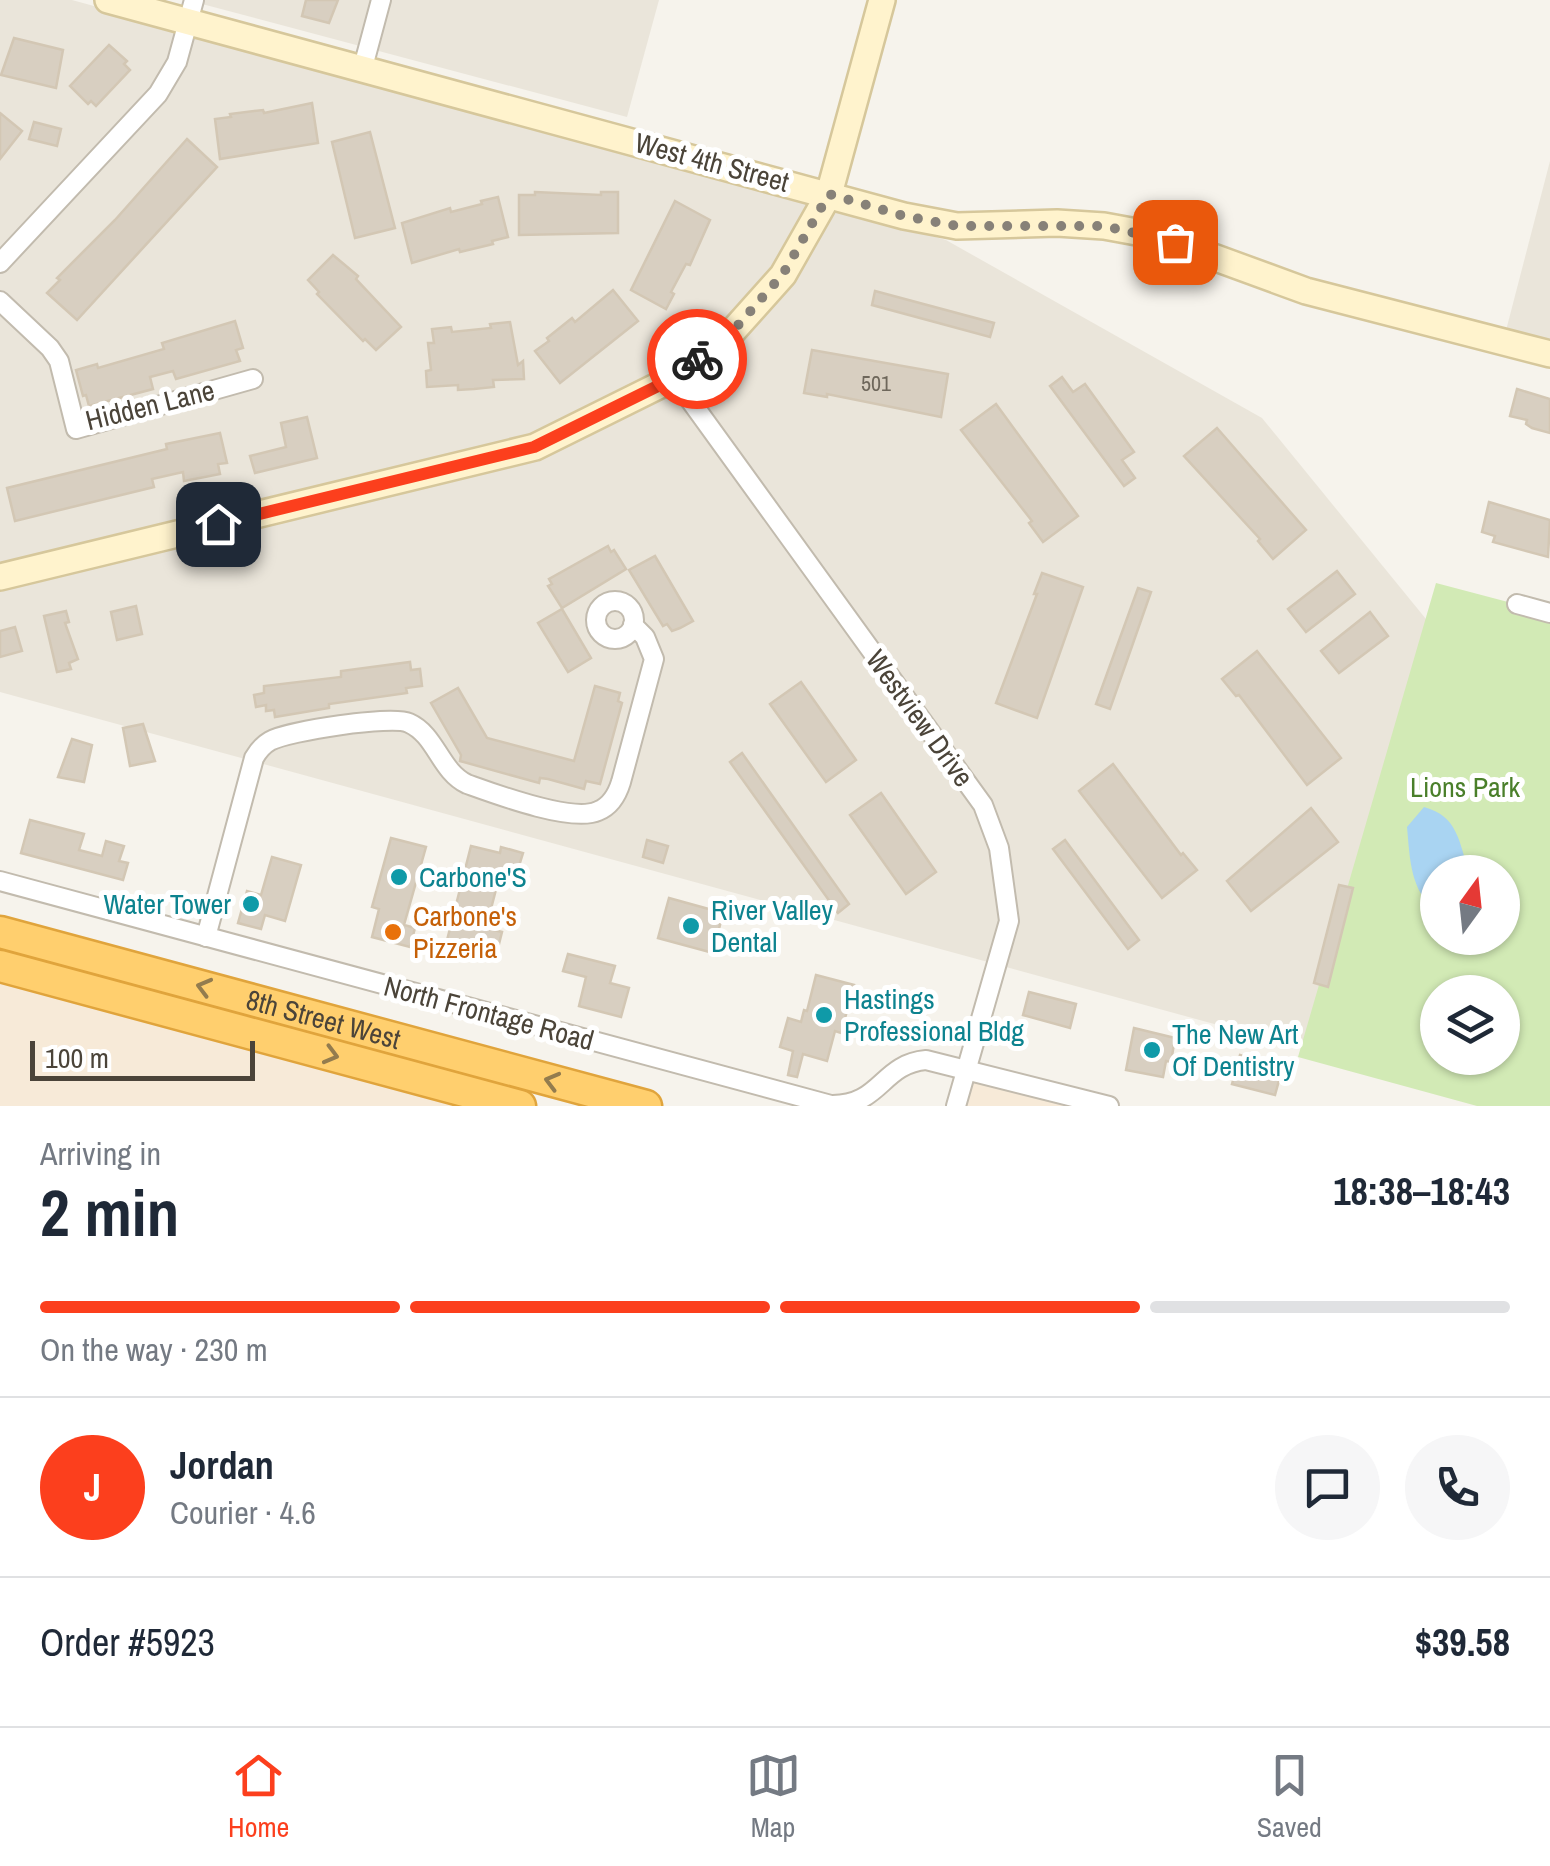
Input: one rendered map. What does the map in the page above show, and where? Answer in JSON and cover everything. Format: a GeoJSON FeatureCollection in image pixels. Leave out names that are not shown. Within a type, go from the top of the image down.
{"type":"FeatureCollection","features":[{"type":"Feature","properties":{"kind":"highway","name":"8th Street West"},"geometry":{"type":"LineString","coordinates":[[0,932],[646,1106]]}},
{"type":"Feature","properties":{"kind":"highway","name":"8th Street West"},"geometry":{"type":"LineString","coordinates":[[0,966],[520,1106]]}},
{"type":"Feature","properties":{"kind":"street","name":"West 4th Street"},"geometry":{"type":"LineString","coordinates":[[108,0],[192,11],[363,67],[904,216],[957,226],[1104,226],[1153,235],[1306,291],[1550,354]]}},
{"type":"Feature","properties":{"kind":"street"},"geometry":{"type":"LineString","coordinates":[[363,67],[381,0]]}},
{"type":"Feature","properties":{"kind":"street"},"geometry":{"type":"LineString","coordinates":[[0,578],[534,447],[674,378],[732,332],[783,274],[829,194],[882,0]]}},
{"type":"Feature","properties":{"kind":"street"},"geometry":{"type":"LineString","coordinates":[[0,262],[158,94],[176,62],[192,11]]}},
{"type":"Feature","properties":{"kind":"street","name":"Hidden Lane"},"geometry":{"type":"LineString","coordinates":[[0,301],[59,361],[76,429],[254,378]]}},
{"type":"Feature","properties":{"kind":"street","name":"Westview Drive"},"geometry":{"type":"LineString","coordinates":[[674,378],[983,806],[1000,848],[1009,920],[956,1106]]}},
{"type":"Feature","properties":{"kind":"street"},"geometry":{"type":"LineString","coordinates":[[1517,604],[1550,613]]}},
{"type":"Feature","properties":{"kind":"street"},"geometry":{"type":"LineString","coordinates":[[206,937],[251,766],[262,746],[280,737],[386,720],[405,721],[421,731],[451,775],[468,784],[577,815],[602,810],[621,782],[654,659],[646,636],[634,624]]}},
{"type":"Feature","properties":{"kind":"street","name":"North Frontage Road"},"geometry":{"type":"LineString","coordinates":[[0,881],[830,1105],[848,1106],[862,1100],[900,1066],[926,1060],[1108,1106]]}},
{"type":"Feature","properties":{"kind":"shaded area"},"geometry":{"type":"Polygon","coordinates":[[[0,0],[72,0],[946,240],[1262,418],[1439,635],[1313,1051],[0,692],[0,0]]]}},
{"type":"Feature","properties":{"kind":"shaded area"},"geometry":{"type":"Polygon","coordinates":[[[187,0],[659,0],[627,117],[187,0]]]}},
{"type":"Feature","properties":{"kind":"shaded area"},"geometry":{"type":"Polygon","coordinates":[[[1550,161],[1550,354],[1503,342],[1550,161]]]}},
{"type":"Feature","properties":{"kind":"shaded area"},"geometry":{"type":"Polygon","coordinates":[[[0,966],[520,1106],[0,1106],[0,966]]]}},
{"type":"Feature","properties":{"kind":"shaded area"},"geometry":{"type":"Polygon","coordinates":[[[966,1069],[1109,1106],[956,1106],[966,1069]]]}},
{"type":"Feature","properties":{"kind":"green space","name":"Lions Park"},"geometry":{"type":"Polygon","coordinates":[[[1436,583],[1550,613],[1550,1106],[1477,1106],[1298,1057],[1436,583]]]}},
{"type":"Feature","properties":{"kind":"water"},"geometry":{"type":"Polygon","coordinates":[[[1424,807],[1435,811],[1451,824],[1464,855],[1420,855],[1420,892],[1413,874],[1407,827],[1424,807]]]}},
{"type":"Feature","properties":{"kind":"building"},"geometry":{"type":"Polygon","coordinates":[[[306,0],[338,0],[329,23],[302,16],[306,0]]]}},
{"type":"Feature","properties":{"kind":"building"},"geometry":{"type":"Polygon","coordinates":[[[14,38],[63,50],[56,88],[1,75],[14,38]]]}},
{"type":"Feature","properties":{"kind":"building"},"geometry":{"type":"Polygon","coordinates":[[[109,45],[127,61],[124,64],[130,70],[96,106],[91,101],[88,104],[70,86],[109,45]]]}},
{"type":"Feature","properties":{"kind":"building"},"geometry":{"type":"Polygon","coordinates":[[[312,103],[318,143],[220,159],[215,119],[312,103]]]}},
{"type":"Feature","properties":{"kind":"building"},"geometry":{"type":"Polygon","coordinates":[[[0,113],[22,131],[0,159],[0,113]]]}},
{"type":"Feature","properties":{"kind":"building"},"geometry":{"type":"Polygon","coordinates":[[[34,122],[61,129],[57,146],[29,139],[34,122]]]}},
{"type":"Feature","properties":{"kind":"building"},"geometry":{"type":"Polygon","coordinates":[[[370,132],[395,228],[355,238],[332,142],[370,132]]]}},
{"type":"Feature","properties":{"kind":"building"},"geometry":{"type":"Polygon","coordinates":[[[187,139],[217,167],[77,320],[47,293],[187,139]]]}},
{"type":"Feature","properties":{"kind":"building"},"geometry":{"type":"Polygon","coordinates":[[[618,192],[618,233],[519,235],[519,195],[618,192]]]}},
{"type":"Feature","properties":{"kind":"building"},"geometry":{"type":"Polygon","coordinates":[[[498,197],[508,237],[412,263],[402,223],[498,197]]]}},
{"type":"Feature","properties":{"kind":"building"},"geometry":{"type":"Polygon","coordinates":[[[675,201],[710,220],[690,265],[686,264],[671,292],[674,294],[666,309],[631,290],[675,201]]]}},
{"type":"Feature","properties":{"kind":"building"},"geometry":{"type":"Polygon","coordinates":[[[333,255],[358,276],[356,279],[401,327],[376,350],[317,294],[308,280],[333,255]]]}},
{"type":"Feature","properties":{"kind":"building"},"geometry":{"type":"Polygon","coordinates":[[[613,290],[638,321],[560,383],[535,351],[572,318],[575,322],[613,290]]]}},
{"type":"Feature","properties":{"kind":"building"},"geometry":{"type":"Polygon","coordinates":[[[875,291],[994,323],[990,337],[872,305],[875,291]]]}},
{"type":"Feature","properties":{"kind":"building"},"geometry":{"type":"Polygon","coordinates":[[[235,321],[243,348],[236,350],[240,361],[176,379],[173,371],[150,377],[153,389],[89,406],[86,395],[83,396],[76,370],[97,364],[98,368],[164,349],[162,343],[235,321]]]}},
{"type":"Feature","properties":{"kind":"building"},"geometry":{"type":"Polygon","coordinates":[[[510,322],[518,365],[523,361],[524,379],[493,380],[494,387],[474,389],[458,390],[458,385],[427,387],[426,371],[431,370],[428,343],[434,343],[432,329],[451,327],[452,332],[510,322]]]}},
{"type":"Feature","properties":{"kind":"building"},"geometry":{"type":"Polygon","coordinates":[[[812,350],[948,374],[941,417],[804,393],[812,350]]]}},
{"type":"Feature","properties":{"kind":"building"},"geometry":{"type":"Polygon","coordinates":[[[1062,377],[1073,392],[1085,384],[1134,452],[1122,460],[1135,478],[1124,486],[1050,386],[1062,377]]]}},
{"type":"Feature","properties":{"kind":"building"},"geometry":{"type":"Polygon","coordinates":[[[1517,389],[1550,399],[1550,433],[1510,416],[1517,389]]]}},
{"type":"Feature","properties":{"kind":"building"},"geometry":{"type":"Polygon","coordinates":[[[996,404],[1078,516],[1043,542],[1029,523],[1032,521],[961,430],[996,404]]]}},
{"type":"Feature","properties":{"kind":"building"},"geometry":{"type":"Polygon","coordinates":[[[307,417],[317,458],[255,473],[250,456],[286,447],[281,423],[307,417]]]}},
{"type":"Feature","properties":{"kind":"building"},"geometry":{"type":"Polygon","coordinates":[[[1217,428],[1306,530],[1273,559],[1260,539],[1184,456],[1217,428]]]}},
{"type":"Feature","properties":{"kind":"building"},"geometry":{"type":"Polygon","coordinates":[[[220,433],[227,463],[218,464],[220,474],[184,481],[183,472],[152,479],[154,487],[15,521],[7,488],[220,433]]]}},
{"type":"Feature","properties":{"kind":"building"},"geometry":{"type":"Polygon","coordinates":[[[1489,502],[1550,520],[1548,557],[1493,542],[1495,536],[1482,532],[1489,502]]]}},
{"type":"Feature","properties":{"kind":"building"},"geometry":{"type":"Polygon","coordinates":[[[608,546],[626,569],[562,608],[548,586],[552,584],[549,579],[608,546]]]}},
{"type":"Feature","properties":{"kind":"building"},"geometry":{"type":"Polygon","coordinates":[[[655,556],[693,621],[672,631],[667,624],[663,626],[629,570],[655,556]]]}},
{"type":"Feature","properties":{"kind":"building"},"geometry":{"type":"Polygon","coordinates":[[[1337,571],[1355,594],[1306,632],[1288,609],[1337,571]]]}},
{"type":"Feature","properties":{"kind":"building"},"geometry":{"type":"Polygon","coordinates":[[[1042,573],[1083,587],[1037,718],[996,703],[1042,573]]]}},
{"type":"Feature","properties":{"kind":"building"},"geometry":{"type":"Polygon","coordinates":[[[1138,588],[1151,592],[1110,709],[1096,704],[1138,588]]]}},
{"type":"Feature","properties":{"kind":"building"},"geometry":{"type":"Polygon","coordinates":[[[136,606],[142,634],[117,640],[111,612],[136,606]]]}},
{"type":"Feature","properties":{"kind":"building"},"geometry":{"type":"Polygon","coordinates":[[[562,609],[591,658],[568,672],[538,623],[562,609]]]}},
{"type":"Feature","properties":{"kind":"building"},"geometry":{"type":"Polygon","coordinates":[[[66,611],[69,622],[65,623],[78,659],[69,663],[71,669],[57,672],[44,616],[66,611]]]}},
{"type":"Feature","properties":{"kind":"building"},"geometry":{"type":"Polygon","coordinates":[[[1370,612],[1388,636],[1339,673],[1321,651],[1370,612]]]}},
{"type":"Feature","properties":{"kind":"building"},"geometry":{"type":"Polygon","coordinates":[[[15,627],[22,651],[0,657],[0,631],[15,627]]]}},
{"type":"Feature","properties":{"kind":"building"},"geometry":{"type":"Polygon","coordinates":[[[1257,651],[1341,758],[1307,785],[1239,695],[1222,679],[1257,651]]]}},
{"type":"Feature","properties":{"kind":"building"},"geometry":{"type":"Polygon","coordinates":[[[410,662],[411,670],[420,669],[422,686],[406,688],[407,693],[329,704],[329,708],[275,717],[274,710],[266,711],[266,705],[256,707],[254,695],[264,693],[264,686],[341,677],[341,671],[410,662]]]}},
{"type":"Feature","properties":{"kind":"building"},"geometry":{"type":"Polygon","coordinates":[[[801,682],[856,760],[826,782],[770,704],[801,682]]]}},
{"type":"Feature","properties":{"kind":"building"},"geometry":{"type":"Polygon","coordinates":[[[595,686],[620,693],[618,701],[622,703],[600,784],[586,781],[584,789],[548,779],[540,778],[539,783],[460,761],[461,755],[431,703],[458,688],[487,738],[574,761],[595,686]]]}},
{"type":"Feature","properties":{"kind":"building"},"geometry":{"type":"Polygon","coordinates":[[[143,724],[155,761],[130,766],[123,728],[143,724]]]}},
{"type":"Feature","properties":{"kind":"building"},"geometry":{"type":"Polygon","coordinates":[[[72,739],[92,745],[84,782],[58,777],[72,739]]]}},
{"type":"Feature","properties":{"kind":"building"},"geometry":{"type":"Polygon","coordinates":[[[742,753],[849,904],[838,913],[730,762],[742,753]]]}},
{"type":"Feature","properties":{"kind":"building"},"geometry":{"type":"Polygon","coordinates":[[[1113,764],[1181,855],[1197,870],[1162,898],[1079,791],[1113,764]]]}},
{"type":"Feature","properties":{"kind":"building"},"geometry":{"type":"Polygon","coordinates":[[[881,793],[936,872],[906,894],[850,815],[881,793]]]}},
{"type":"Feature","properties":{"kind":"building"},"geometry":{"type":"Polygon","coordinates":[[[1311,808],[1338,842],[1251,911],[1227,881],[1311,808]]]}},
{"type":"Feature","properties":{"kind":"building"},"geometry":{"type":"Polygon","coordinates":[[[30,820],[84,834],[79,850],[102,856],[106,841],[124,846],[119,861],[128,863],[123,880],[21,853],[30,820]]]}},
{"type":"Feature","properties":{"kind":"building","name":"Carbone'S"},"geometry":{"type":"Polygon","coordinates":[[[391,838],[426,847],[404,925],[415,928],[410,947],[372,937],[379,909],[372,907],[391,838]]]}},
{"type":"Feature","properties":{"kind":"building"},"geometry":{"type":"Polygon","coordinates":[[[647,840],[668,846],[663,863],[643,857],[647,840]]]}},
{"type":"Feature","properties":{"kind":"building"},"geometry":{"type":"Polygon","coordinates":[[[1065,840],[1139,940],[1128,949],[1053,849],[1065,840]]]}},
{"type":"Feature","properties":{"kind":"building"},"geometry":{"type":"Polygon","coordinates":[[[471,846],[500,853],[501,847],[523,853],[514,882],[499,878],[486,928],[502,932],[499,944],[482,940],[478,957],[445,948],[471,846]]]}},
{"type":"Feature","properties":{"kind":"building"},"geometry":{"type":"Polygon","coordinates":[[[272,857],[301,865],[285,921],[265,915],[261,929],[238,923],[247,891],[261,895],[272,857]]]}},
{"type":"Feature","properties":{"kind":"building"},"geometry":{"type":"Polygon","coordinates":[[[1339,885],[1353,888],[1328,987],[1314,983],[1339,885]]]}},
{"type":"Feature","properties":{"kind":"building","name":"River Valley Dental"},"geometry":{"type":"Polygon","coordinates":[[[669,898],[723,913],[713,953],[658,938],[669,898]]]}},
{"type":"Feature","properties":{"kind":"building"},"geometry":{"type":"Polygon","coordinates":[[[568,954],[615,966],[610,983],[629,988],[621,1017],[579,1006],[586,977],[563,971],[568,954]]]}},
{"type":"Feature","properties":{"kind":"building","name":"Hastings Professional Bldg"},"geometry":{"type":"Polygon","coordinates":[[[816,975],[854,985],[841,1033],[835,1031],[827,1061],[803,1054],[797,1077],[788,1075],[793,1051],[780,1047],[788,1018],[801,1022],[816,975]]]}},
{"type":"Feature","properties":{"kind":"building"},"geometry":{"type":"Polygon","coordinates":[[[1029,992],[1076,1004],[1070,1028],[1023,1015],[1029,992]]]}},
{"type":"Feature","properties":{"kind":"building","name":"The New Art Of Dentistry"},"geometry":{"type":"Polygon","coordinates":[[[1134,1028],[1175,1038],[1171,1062],[1166,1061],[1163,1077],[1126,1070],[1134,1028]]]}},
{"type":"Feature","properties":{"kind":"building"},"geometry":{"type":"Polygon","coordinates":[[[1240,1055],[1283,1066],[1275,1095],[1232,1084],[1240,1055]]]}},
{"type":"Feature","properties":{"kind":"way so far"},"geometry":{"type":"LineString","coordinates":[[697,359],[732,332],[783,274],[829,194],[904,216],[957,226],[1104,226],[1175,242]]}},
{"type":"Feature","properties":{"kind":"place","name":"Carbone'S"},"geometry":{"type":"Point","coordinates":[399,877]}},
{"type":"Feature","properties":{"kind":"place","name":"Water Tower"},"geometry":{"type":"Point","coordinates":[251,904]}},
{"type":"Feature","properties":{"kind":"place","name":"River Valley Dental"},"geometry":{"type":"Point","coordinates":[691,926]}},
{"type":"Feature","properties":{"kind":"place","name":"Carbone's Pizzeria"},"geometry":{"type":"Point","coordinates":[393,932]}},
{"type":"Feature","properties":{"kind":"place","name":"Hastings Professional Bldg"},"geometry":{"type":"Point","coordinates":[824,1015]}},
{"type":"Feature","properties":{"kind":"place","name":"The New Art Of Dentistry"},"geometry":{"type":"Point","coordinates":[1152,1050]}},
{"type":"Feature","properties":{"kind":"route"},"geometry":{"type":"LineString","coordinates":[[218,524],[534,447],[674,378],[697,359]]}}]}
